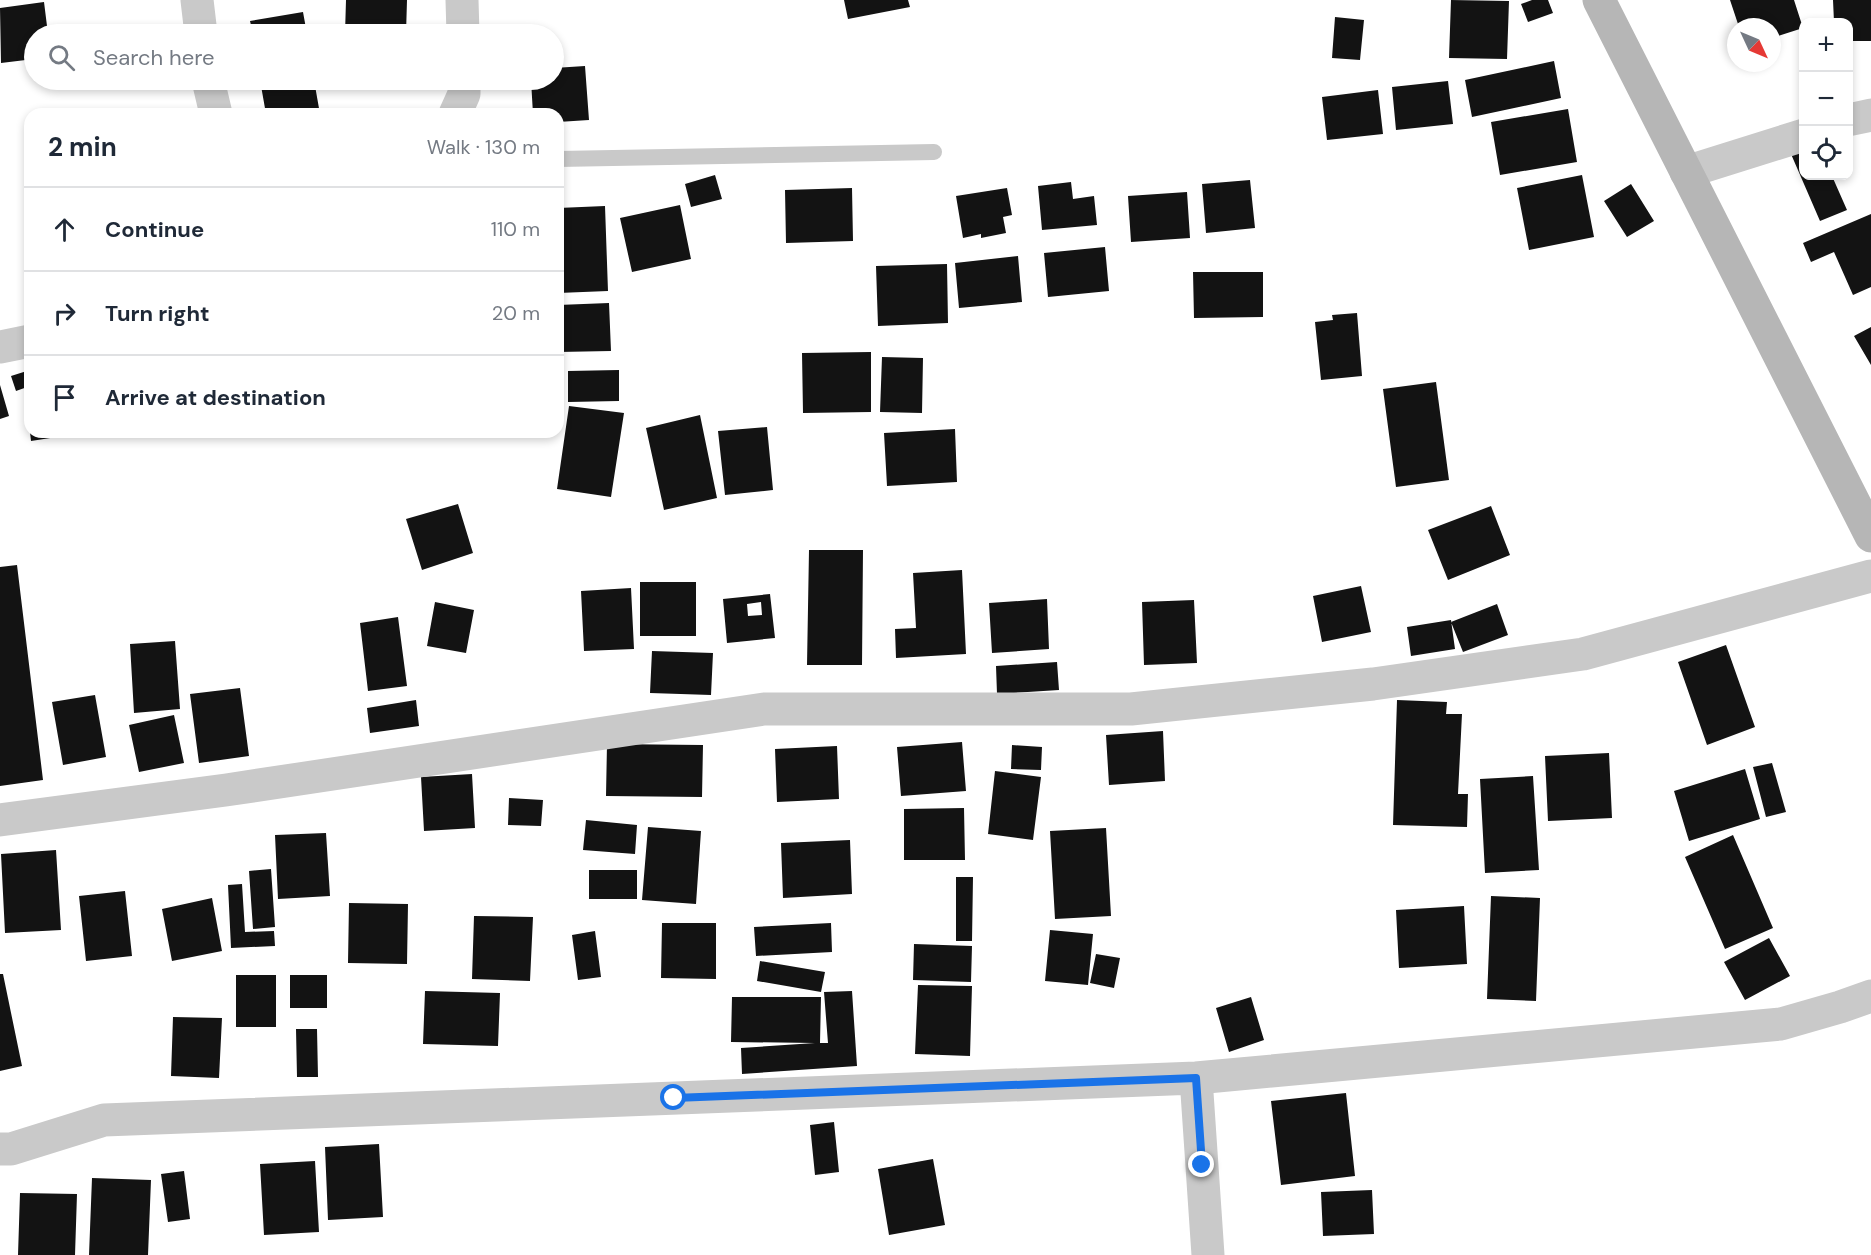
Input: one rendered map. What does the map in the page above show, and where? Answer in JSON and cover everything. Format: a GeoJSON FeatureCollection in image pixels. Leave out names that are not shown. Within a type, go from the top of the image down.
{"type":"FeatureCollection","features":[{"type":"Feature","properties":{"kind":"main road"},"geometry":{"type":"LineString","coordinates":[[1599,0],[1871,536]]}},
{"type":"Feature","properties":{"kind":"street"},"geometry":{"type":"LineString","coordinates":[[197,0],[200,24]]}},
{"type":"Feature","properties":{"kind":"street"},"geometry":{"type":"LineString","coordinates":[[462,0],[463,24]]}},
{"type":"Feature","properties":{"kind":"street"},"geometry":{"type":"LineString","coordinates":[[210,90],[215,108]]}},
{"type":"Feature","properties":{"kind":"street"},"geometry":{"type":"LineString","coordinates":[[458,108],[464,90]]}},
{"type":"Feature","properties":{"kind":"street"},"geometry":{"type":"LineString","coordinates":[[1853,119],[1871,116]]}},
{"type":"Feature","properties":{"kind":"street"},"geometry":{"type":"LineString","coordinates":[[1686,172],[1799,136]]}},
{"type":"Feature","properties":{"kind":"street"},"geometry":{"type":"LineString","coordinates":[[0,347],[24,342]]}},
{"type":"Feature","properties":{"kind":"street"},"geometry":{"type":"LineString","coordinates":[[0,819],[226,790],[764,709],[1131,709],[1373,684],[1583,654],[1871,576]]}},
{"type":"Feature","properties":{"kind":"street"},"geometry":{"type":"LineString","coordinates":[[0,1149],[11,1149],[104,1120],[1196,1078],[1781,1024],[1871,996]]}},
{"type":"Feature","properties":{"kind":"street"},"geometry":{"type":"LineString","coordinates":[[1196,1078],[1208,1255]]}},
{"type":"Feature","properties":{"kind":"lane"},"geometry":{"type":"LineString","coordinates":[[564,159],[934,152]]}},
{"type":"Feature","properties":{"kind":"building"},"geometry":{"type":"Polygon","coordinates":[[[346,0],[407,0],[406,24],[345,24],[346,0]]]}},
{"type":"Feature","properties":{"kind":"building"},"geometry":{"type":"Polygon","coordinates":[[[844,0],[908,0],[910,7],[848,19],[844,0]]]}},
{"type":"Feature","properties":{"kind":"building"},"geometry":{"type":"Polygon","coordinates":[[[1451,0],[1509,1],[1507,59],[1449,58],[1451,0]]]}},
{"type":"Feature","properties":{"kind":"building"},"geometry":{"type":"Polygon","coordinates":[[[1532,0],[1548,0],[1553,13],[1528,22],[1521,4],[1532,0]]]}},
{"type":"Feature","properties":{"kind":"building"},"geometry":{"type":"Polygon","coordinates":[[[1730,0],[1794,0],[1800,18],[1799,29],[1781,35],[1781,18],[1736,18],[1730,0]]]}},
{"type":"Feature","properties":{"kind":"building"},"geometry":{"type":"Polygon","coordinates":[[[1833,0],[1871,0],[1871,41],[1853,41],[1853,18],[1834,18],[1833,0]]]}},
{"type":"Feature","properties":{"kind":"building"},"geometry":{"type":"Polygon","coordinates":[[[44,2],[47,24],[24,24],[24,60],[1,63],[0,8],[44,2]]]}},
{"type":"Feature","properties":{"kind":"building"},"geometry":{"type":"Polygon","coordinates":[[[303,12],[305,24],[251,24],[250,21],[303,12]]]}},
{"type":"Feature","properties":{"kind":"building"},"geometry":{"type":"Polygon","coordinates":[[[1335,17],[1364,20],[1360,60],[1332,58],[1335,17]]]}},
{"type":"Feature","properties":{"kind":"building"},"geometry":{"type":"Polygon","coordinates":[[[1554,61],[1561,98],[1472,117],[1465,80],[1554,61]]]}},
{"type":"Feature","properties":{"kind":"building"},"geometry":{"type":"Polygon","coordinates":[[[585,66],[589,120],[564,122],[564,108],[533,108],[532,90],[564,90],[564,67],[585,66]]]}},
{"type":"Feature","properties":{"kind":"building"},"geometry":{"type":"Polygon","coordinates":[[[1448,81],[1453,124],[1396,130],[1392,87],[1448,81]]]}},
{"type":"Feature","properties":{"kind":"building"},"geometry":{"type":"Polygon","coordinates":[[[262,90],[316,90],[319,108],[265,108],[262,90]]]}},
{"type":"Feature","properties":{"kind":"building"},"geometry":{"type":"Polygon","coordinates":[[[1378,90],[1383,134],[1327,140],[1322,97],[1378,90]]]}},
{"type":"Feature","properties":{"kind":"building"},"geometry":{"type":"Polygon","coordinates":[[[1568,109],[1577,162],[1500,175],[1491,122],[1568,109]]]}},
{"type":"Feature","properties":{"kind":"building"},"geometry":{"type":"Polygon","coordinates":[[[1799,150],[1799,172],[1791,154],[1799,150]]]}},
{"type":"Feature","properties":{"kind":"building"},"geometry":{"type":"Polygon","coordinates":[[[715,175],[722,199],[691,207],[685,184],[715,175]]]}},
{"type":"Feature","properties":{"kind":"building"},"geometry":{"type":"Polygon","coordinates":[[[1582,175],[1594,237],[1529,250],[1517,188],[1582,175]]]}},
{"type":"Feature","properties":{"kind":"building"},"geometry":{"type":"Polygon","coordinates":[[[1250,180],[1255,228],[1206,233],[1202,184],[1250,180]]]}},
{"type":"Feature","properties":{"kind":"building"},"geometry":{"type":"Polygon","coordinates":[[[1802,180],[1834,180],[1847,210],[1820,221],[1802,180]]]}},
{"type":"Feature","properties":{"kind":"building"},"geometry":{"type":"Polygon","coordinates":[[[1071,182],[1073,199],[1094,196],[1097,225],[1042,230],[1038,186],[1071,182]]]}},
{"type":"Feature","properties":{"kind":"building"},"geometry":{"type":"Polygon","coordinates":[[[1631,184],[1654,221],[1627,237],[1604,201],[1631,184]]]}},
{"type":"Feature","properties":{"kind":"building"},"geometry":{"type":"Polygon","coordinates":[[[852,188],[853,241],[786,243],[785,190],[852,188]]]}},
{"type":"Feature","properties":{"kind":"building"},"geometry":{"type":"Polygon","coordinates":[[[1007,188],[1012,215],[1003,217],[1006,233],[981,238],[981,234],[963,238],[956,196],[1007,188]]]}},
{"type":"Feature","properties":{"kind":"building"},"geometry":{"type":"Polygon","coordinates":[[[1187,192],[1190,238],[1131,242],[1128,196],[1187,192]]]}},
{"type":"Feature","properties":{"kind":"building"},"geometry":{"type":"Polygon","coordinates":[[[680,205],[691,259],[632,272],[620,218],[680,205]]]}},
{"type":"Feature","properties":{"kind":"building"},"geometry":{"type":"Polygon","coordinates":[[[605,206],[608,291],[564,293],[564,208],[605,206]]]}},
{"type":"Feature","properties":{"kind":"building"},"geometry":{"type":"Polygon","coordinates":[[[1871,214],[1871,287],[1853,295],[1834,252],[1811,262],[1803,243],[1871,214]]]}},
{"type":"Feature","properties":{"kind":"building"},"geometry":{"type":"Polygon","coordinates":[[[1105,247],[1109,291],[1048,297],[1044,253],[1105,247]]]}},
{"type":"Feature","properties":{"kind":"building"},"geometry":{"type":"Polygon","coordinates":[[[1018,256],[1022,302],[959,308],[955,263],[1018,256]]]}},
{"type":"Feature","properties":{"kind":"building"},"geometry":{"type":"Polygon","coordinates":[[[947,264],[948,323],[878,326],[876,266],[947,264]]]}},
{"type":"Feature","properties":{"kind":"building"},"geometry":{"type":"Polygon","coordinates":[[[1193,272],[1263,272],[1263,317],[1194,318],[1193,272]]]}},
{"type":"Feature","properties":{"kind":"building"},"geometry":{"type":"Polygon","coordinates":[[[609,303],[611,351],[564,352],[564,305],[609,303]]]}},
{"type":"Feature","properties":{"kind":"building"},"geometry":{"type":"Polygon","coordinates":[[[1357,313],[1362,376],[1321,380],[1315,322],[1333,320],[1332,315],[1357,313]]]}},
{"type":"Feature","properties":{"kind":"building"},"geometry":{"type":"Polygon","coordinates":[[[1871,327],[1871,365],[1854,336],[1871,327]]]}},
{"type":"Feature","properties":{"kind":"building"},"geometry":{"type":"Polygon","coordinates":[[[871,352],[871,412],[803,413],[802,353],[871,352]]]}},
{"type":"Feature","properties":{"kind":"building"},"geometry":{"type":"Polygon","coordinates":[[[882,357],[923,358],[922,413],[880,412],[882,357]]]}},
{"type":"Feature","properties":{"kind":"building"},"geometry":{"type":"Polygon","coordinates":[[[619,370],[619,401],[568,402],[568,371],[619,370]]]}},
{"type":"Feature","properties":{"kind":"building"},"geometry":{"type":"Polygon","coordinates":[[[24,372],[24,388],[16,391],[11,376],[24,372]]]}},
{"type":"Feature","properties":{"kind":"building"},"geometry":{"type":"Polygon","coordinates":[[[1436,382],[1449,480],[1396,487],[1383,389],[1436,382]]]}},
{"type":"Feature","properties":{"kind":"building"},"geometry":{"type":"Polygon","coordinates":[[[0,385],[9,416],[0,419],[0,385]]]}},
{"type":"Feature","properties":{"kind":"building"},"geometry":{"type":"Polygon","coordinates":[[[569,406],[624,413],[611,497],[557,489],[569,406]]]}},
{"type":"Feature","properties":{"kind":"building"},"geometry":{"type":"Polygon","coordinates":[[[700,415],[717,498],[664,510],[646,428],[700,415]]]}},
{"type":"Feature","properties":{"kind":"building"},"geometry":{"type":"Polygon","coordinates":[[[767,427],[773,490],[725,495],[718,431],[767,427]]]}},
{"type":"Feature","properties":{"kind":"building"},"geometry":{"type":"Polygon","coordinates":[[[955,429],[957,482],[887,486],[884,433],[955,429]]]}},
{"type":"Feature","properties":{"kind":"building"},"geometry":{"type":"Polygon","coordinates":[[[31,438],[50,438],[31,441],[31,438]]]}},
{"type":"Feature","properties":{"kind":"building"},"geometry":{"type":"Polygon","coordinates":[[[458,504],[473,553],[422,570],[406,519],[458,504]]]}},
{"type":"Feature","properties":{"kind":"building"},"geometry":{"type":"Polygon","coordinates":[[[1491,506],[1510,555],[1448,580],[1428,530],[1491,506]]]}},
{"type":"Feature","properties":{"kind":"building"},"geometry":{"type":"Polygon","coordinates":[[[809,550],[863,550],[862,665],[807,665],[809,550]]]}},
{"type":"Feature","properties":{"kind":"building"},"geometry":{"type":"Polygon","coordinates":[[[17,565],[43,780],[0,786],[0,567],[17,565]]]}},
{"type":"Feature","properties":{"kind":"building"},"geometry":{"type":"Polygon","coordinates":[[[962,570],[966,654],[896,658],[895,629],[916,628],[913,573],[962,570]]]}},
{"type":"Feature","properties":{"kind":"building"},"geometry":{"type":"Polygon","coordinates":[[[640,582],[696,582],[696,636],[640,636],[640,582]]]}},
{"type":"Feature","properties":{"kind":"building"},"geometry":{"type":"Polygon","coordinates":[[[1361,586],[1371,632],[1322,642],[1313,596],[1361,586]]]}},
{"type":"Feature","properties":{"kind":"building"},"geometry":{"type":"Polygon","coordinates":[[[631,588],[634,649],[584,651],[581,591],[631,588]]]}},
{"type":"Feature","properties":{"kind":"building"},"geometry":{"type":"Polygon","coordinates":[[[770,594],[775,638],[727,643],[723,599],[770,594]],[[761,602],[747,604],[748,616],[762,615],[761,602]]]}},
{"type":"Feature","properties":{"kind":"building"},"geometry":{"type":"Polygon","coordinates":[[[1047,599],[1049,649],[992,653],[989,603],[1047,599]]]}},
{"type":"Feature","properties":{"kind":"building"},"geometry":{"type":"Polygon","coordinates":[[[1194,600],[1197,663],[1144,665],[1142,602],[1194,600]]]}},
{"type":"Feature","properties":{"kind":"building"},"geometry":{"type":"Polygon","coordinates":[[[435,602],[474,610],[466,653],[427,646],[435,602]]]}},
{"type":"Feature","properties":{"kind":"building"},"geometry":{"type":"Polygon","coordinates":[[[1497,604],[1508,635],[1463,652],[1451,622],[1497,604]]]}},
{"type":"Feature","properties":{"kind":"building"},"geometry":{"type":"Polygon","coordinates":[[[398,617],[407,686],[368,691],[360,623],[398,617]]]}},
{"type":"Feature","properties":{"kind":"building"},"geometry":{"type":"Polygon","coordinates":[[[1451,620],[1455,649],[1411,656],[1407,627],[1451,620]]]}},
{"type":"Feature","properties":{"kind":"building"},"geometry":{"type":"Polygon","coordinates":[[[175,641],[180,709],[134,713],[130,644],[175,641]]]}},
{"type":"Feature","properties":{"kind":"building"},"geometry":{"type":"Polygon","coordinates":[[[1726,645],[1755,727],[1707,745],[1678,662],[1726,645]]]}},
{"type":"Feature","properties":{"kind":"building"},"geometry":{"type":"Polygon","coordinates":[[[652,651],[713,653],[711,695],[650,693],[652,651]]]}},
{"type":"Feature","properties":{"kind":"building"},"geometry":{"type":"Polygon","coordinates":[[[1057,662],[1059,690],[997,694],[996,666],[1057,662]]]}},
{"type":"Feature","properties":{"kind":"building"},"geometry":{"type":"Polygon","coordinates":[[[240,688],[249,756],[199,763],[190,694],[240,688]]]}},
{"type":"Feature","properties":{"kind":"building"},"geometry":{"type":"Polygon","coordinates":[[[95,695],[106,757],[63,765],[52,702],[95,695]]]}},
{"type":"Feature","properties":{"kind":"building"},"geometry":{"type":"Polygon","coordinates":[[[416,700],[419,726],[370,733],[367,708],[416,700]]]}},
{"type":"Feature","properties":{"kind":"building"},"geometry":{"type":"Polygon","coordinates":[[[1397,700],[1447,702],[1446,714],[1462,714],[1458,794],[1468,794],[1467,827],[1393,825],[1397,700]]]}},
{"type":"Feature","properties":{"kind":"building"},"geometry":{"type":"Polygon","coordinates":[[[174,715],[184,763],[139,772],[129,725],[174,715]]]}},
{"type":"Feature","properties":{"kind":"building"},"geometry":{"type":"Polygon","coordinates":[[[1163,731],[1165,781],[1109,785],[1106,735],[1163,731]]]}},
{"type":"Feature","properties":{"kind":"building"},"geometry":{"type":"Polygon","coordinates":[[[962,742],[966,791],[901,796],[897,747],[962,742]]]}},
{"type":"Feature","properties":{"kind":"building"},"geometry":{"type":"Polygon","coordinates":[[[607,744],[703,745],[702,797],[606,796],[607,744]]]}},
{"type":"Feature","properties":{"kind":"building"},"geometry":{"type":"Polygon","coordinates":[[[1012,745],[1042,747],[1041,770],[1011,769],[1012,745]]]}},
{"type":"Feature","properties":{"kind":"building"},"geometry":{"type":"Polygon","coordinates":[[[837,746],[839,799],[777,802],[775,749],[837,746]]]}},
{"type":"Feature","properties":{"kind":"building"},"geometry":{"type":"Polygon","coordinates":[[[1609,753],[1612,818],[1548,821],[1545,756],[1609,753]]]}},
{"type":"Feature","properties":{"kind":"building"},"geometry":{"type":"Polygon","coordinates":[[[1772,763],[1786,812],[1766,817],[1753,767],[1772,763]]]}},
{"type":"Feature","properties":{"kind":"building"},"geometry":{"type":"Polygon","coordinates":[[[1745,769],[1760,819],[1689,841],[1674,791],[1745,769]]]}},
{"type":"Feature","properties":{"kind":"building"},"geometry":{"type":"Polygon","coordinates":[[[995,771],[1041,777],[1033,840],[988,834],[995,771]]]}},
{"type":"Feature","properties":{"kind":"building"},"geometry":{"type":"Polygon","coordinates":[[[472,774],[475,828],[424,831],[421,777],[472,774]]]}},
{"type":"Feature","properties":{"kind":"building"},"geometry":{"type":"Polygon","coordinates":[[[1533,776],[1539,870],[1485,873],[1480,779],[1533,776]]]}},
{"type":"Feature","properties":{"kind":"building"},"geometry":{"type":"Polygon","coordinates":[[[509,798],[543,800],[541,826],[508,825],[509,798]]]}},
{"type":"Feature","properties":{"kind":"building"},"geometry":{"type":"Polygon","coordinates":[[[964,808],[965,860],[904,860],[904,809],[964,808]]]}},
{"type":"Feature","properties":{"kind":"building"},"geometry":{"type":"Polygon","coordinates":[[[586,820],[637,825],[635,854],[583,850],[586,820]]]}},
{"type":"Feature","properties":{"kind":"building"},"geometry":{"type":"Polygon","coordinates":[[[648,827],[701,831],[696,904],[642,900],[648,827]]]}},
{"type":"Feature","properties":{"kind":"building"},"geometry":{"type":"Polygon","coordinates":[[[1106,828],[1111,916],[1055,919],[1050,831],[1106,828]]]}},
{"type":"Feature","properties":{"kind":"building"},"geometry":{"type":"Polygon","coordinates":[[[326,833],[330,896],[278,899],[275,835],[326,833]]]}},
{"type":"Feature","properties":{"kind":"building"},"geometry":{"type":"Polygon","coordinates":[[[1733,835],[1773,928],[1725,949],[1685,857],[1733,835]]]}},
{"type":"Feature","properties":{"kind":"building"},"geometry":{"type":"Polygon","coordinates":[[[850,840],[852,894],[783,898],[781,843],[850,840]]]}},
{"type":"Feature","properties":{"kind":"building"},"geometry":{"type":"Polygon","coordinates":[[[56,850],[61,930],[5,933],[1,854],[56,850]]]}},
{"type":"Feature","properties":{"kind":"building"},"geometry":{"type":"Polygon","coordinates":[[[271,869],[275,927],[253,929],[249,871],[271,869]]]}},
{"type":"Feature","properties":{"kind":"building"},"geometry":{"type":"Polygon","coordinates":[[[589,870],[637,870],[637,899],[589,899],[589,870]]]}},
{"type":"Feature","properties":{"kind":"building"},"geometry":{"type":"Polygon","coordinates":[[[956,877],[973,877],[972,941],[956,941],[956,877]]]}},
{"type":"Feature","properties":{"kind":"building"},"geometry":{"type":"Polygon","coordinates":[[[242,884],[245,932],[274,931],[275,946],[231,948],[228,885],[242,884]]]}},
{"type":"Feature","properties":{"kind":"building"},"geometry":{"type":"Polygon","coordinates":[[[125,891],[132,956],[86,961],[79,896],[125,891]]]}},
{"type":"Feature","properties":{"kind":"building"},"geometry":{"type":"Polygon","coordinates":[[[1491,896],[1540,898],[1536,1001],[1487,999],[1491,896]]]}},
{"type":"Feature","properties":{"kind":"building"},"geometry":{"type":"Polygon","coordinates":[[[212,898],[222,951],[172,961],[162,909],[212,898]]]}},
{"type":"Feature","properties":{"kind":"building"},"geometry":{"type":"Polygon","coordinates":[[[349,903],[408,904],[407,964],[348,963],[349,903]]]}},
{"type":"Feature","properties":{"kind":"building"},"geometry":{"type":"Polygon","coordinates":[[[1464,906],[1467,964],[1399,968],[1396,910],[1464,906]]]}},
{"type":"Feature","properties":{"kind":"building"},"geometry":{"type":"Polygon","coordinates":[[[474,916],[533,917],[530,981],[472,979],[474,916]]]}},
{"type":"Feature","properties":{"kind":"building"},"geometry":{"type":"Polygon","coordinates":[[[662,923],[716,923],[716,979],[661,978],[662,923]]]}},
{"type":"Feature","properties":{"kind":"building"},"geometry":{"type":"Polygon","coordinates":[[[831,923],[832,952],[756,956],[754,927],[831,923]]]}},
{"type":"Feature","properties":{"kind":"building"},"geometry":{"type":"Polygon","coordinates":[[[1050,930],[1093,934],[1088,985],[1045,981],[1050,930]]]}},
{"type":"Feature","properties":{"kind":"building"},"geometry":{"type":"Polygon","coordinates":[[[595,931],[601,977],[578,980],[572,935],[595,931]]]}},
{"type":"Feature","properties":{"kind":"building"},"geometry":{"type":"Polygon","coordinates":[[[1769,938],[1790,976],[1745,1000],[1724,962],[1769,938]]]}},
{"type":"Feature","properties":{"kind":"building"},"geometry":{"type":"Polygon","coordinates":[[[914,944],[972,946],[971,982],[913,980],[914,944]]]}},
{"type":"Feature","properties":{"kind":"building"},"geometry":{"type":"Polygon","coordinates":[[[1096,954],[1120,958],[1114,988],[1090,983],[1096,954]]]}},
{"type":"Feature","properties":{"kind":"building"},"geometry":{"type":"Polygon","coordinates":[[[760,961],[825,972],[821,992],[757,981],[760,961]]]}},
{"type":"Feature","properties":{"kind":"building"},"geometry":{"type":"Polygon","coordinates":[[[0,974],[3,974],[22,1066],[0,1071],[0,974]]]}},
{"type":"Feature","properties":{"kind":"building"},"geometry":{"type":"Polygon","coordinates":[[[236,975],[276,975],[276,1027],[236,1027],[236,975]]]}},
{"type":"Feature","properties":{"kind":"building"},"geometry":{"type":"Polygon","coordinates":[[[290,975],[327,975],[327,1008],[290,1008],[290,975]]]}},
{"type":"Feature","properties":{"kind":"building"},"geometry":{"type":"Polygon","coordinates":[[[918,985],[972,986],[970,1056],[915,1054],[918,985]]]}},
{"type":"Feature","properties":{"kind":"building"},"geometry":{"type":"Polygon","coordinates":[[[425,991],[500,993],[498,1046],[423,1044],[425,991]]]}},
{"type":"Feature","properties":{"kind":"building"},"geometry":{"type":"Polygon","coordinates":[[[852,991],[857,1066],[742,1074],[741,1048],[815,1043],[731,1042],[732,997],[821,997],[820,1043],[828,1043],[824,992],[852,991]]]}},
{"type":"Feature","properties":{"kind":"building"},"geometry":{"type":"Polygon","coordinates":[[[1251,997],[1264,1040],[1229,1052],[1216,1008],[1251,997]]]}},
{"type":"Feature","properties":{"kind":"building"},"geometry":{"type":"Polygon","coordinates":[[[173,1017],[222,1018],[219,1078],[171,1076],[173,1017]]]}},
{"type":"Feature","properties":{"kind":"building"},"geometry":{"type":"Polygon","coordinates":[[[296,1029],[317,1029],[318,1077],[297,1077],[296,1029]]]}},
{"type":"Feature","properties":{"kind":"building"},"geometry":{"type":"Polygon","coordinates":[[[1346,1093],[1355,1176],[1281,1185],[1271,1101],[1346,1093]]]}},
{"type":"Feature","properties":{"kind":"building"},"geometry":{"type":"Polygon","coordinates":[[[834,1122],[839,1172],[815,1175],[810,1125],[834,1122]]]}},
{"type":"Feature","properties":{"kind":"building"},"geometry":{"type":"Polygon","coordinates":[[[379,1144],[383,1217],[328,1220],[325,1147],[379,1144]]]}},
{"type":"Feature","properties":{"kind":"building"},"geometry":{"type":"Polygon","coordinates":[[[933,1159],[945,1225],[889,1235],[878,1169],[933,1159]]]}},
{"type":"Feature","properties":{"kind":"building"},"geometry":{"type":"Polygon","coordinates":[[[315,1161],[319,1232],[264,1235],[260,1164],[315,1161]]]}},
{"type":"Feature","properties":{"kind":"building"},"geometry":{"type":"Polygon","coordinates":[[[184,1171],[190,1219],[168,1222],[161,1174],[184,1171]]]}},
{"type":"Feature","properties":{"kind":"building"},"geometry":{"type":"Polygon","coordinates":[[[92,1178],[151,1180],[148,1255],[89,1255],[92,1178]]]}},
{"type":"Feature","properties":{"kind":"building"},"geometry":{"type":"Polygon","coordinates":[[[1372,1190],[1374,1234],[1323,1236],[1321,1192],[1372,1190]]]}},
{"type":"Feature","properties":{"kind":"building"},"geometry":{"type":"Polygon","coordinates":[[[20,1193],[77,1194],[75,1255],[18,1255],[20,1193]]]}},
{"type":"Feature","properties":{"kind":"route"},"geometry":{"type":"LineString","coordinates":[[674,1098],[1196,1078],[1202,1165]]}}]}
